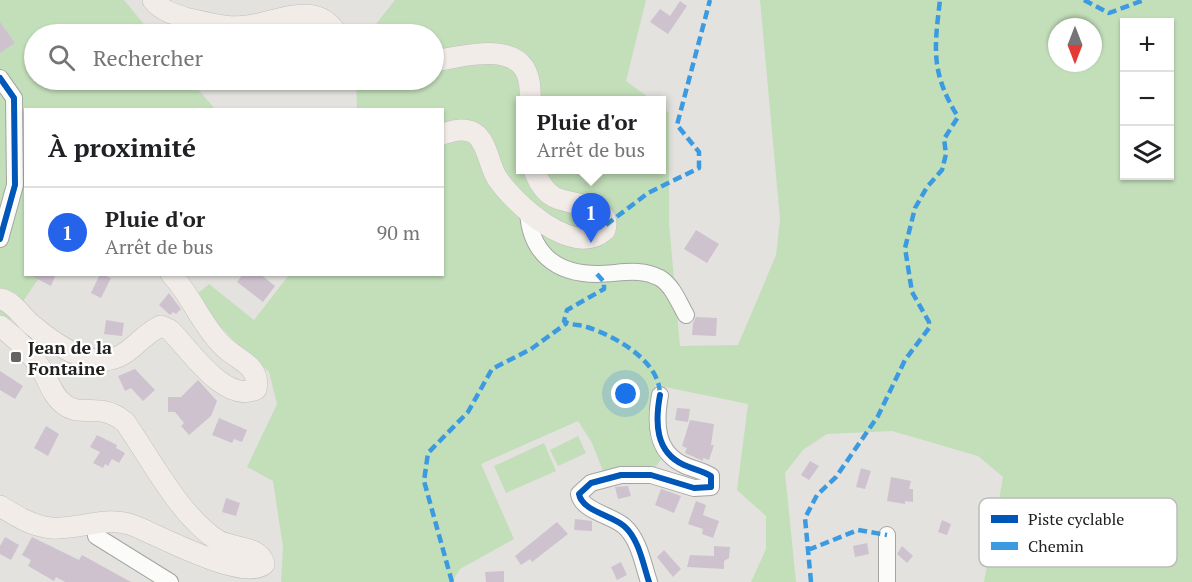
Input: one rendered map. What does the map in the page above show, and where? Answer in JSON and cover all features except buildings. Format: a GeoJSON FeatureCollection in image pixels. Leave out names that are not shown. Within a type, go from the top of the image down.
{"type":"FeatureCollection","features":[{"type":"Feature","properties":{"kind":"main road"},"geometry":{"type":"LineString","coordinates":[[153,0],[157,6],[182,17],[220,24]]}},
{"type":"Feature","properties":{"kind":"main road"},"geometry":{"type":"LineString","coordinates":[[255,24],[297,8],[309,7],[322,13],[332,24]]}},
{"type":"Feature","properties":{"kind":"main road"},"geometry":{"type":"LineString","coordinates":[[444,59],[469,55],[500,54],[514,57],[530,75],[530,96]]}},
{"type":"Feature","properties":{"kind":"main road"},"geometry":{"type":"LineString","coordinates":[[444,134],[462,129],[476,134],[498,179],[528,211],[556,231],[571,235],[601,233],[606,225],[601,213],[589,206],[553,197],[544,189],[536,174]]}},
{"type":"Feature","properties":{"kind":"main road"},"geometry":{"type":"LineString","coordinates":[[0,299],[8,301],[33,326],[47,336],[91,359],[102,361],[123,355],[140,339],[161,326],[170,330],[228,388],[244,393],[256,389],[257,375],[252,368],[221,345],[172,276]]}},
{"type":"Feature","properties":{"kind":"main road"},"geometry":{"type":"LineString","coordinates":[[0,326],[31,354],[58,398],[66,406],[73,409],[107,410],[116,414],[126,422],[195,520],[218,540],[256,552],[264,564],[262,569],[251,574],[233,574],[197,564],[138,527],[124,522],[109,521],[49,528],[24,520],[0,506]]}},
{"type":"Feature","properties":{"kind":"street"},"geometry":{"type":"LineString","coordinates":[[0,78],[14,98],[15,185],[0,239]]}},
{"type":"Feature","properties":{"kind":"street"},"geometry":{"type":"LineString","coordinates":[[528,211],[529,229],[538,251],[559,265],[587,273],[645,272],[662,279],[672,290],[687,315]]}},
{"type":"Feature","properties":{"kind":"street"},"geometry":{"type":"LineString","coordinates":[[649,582],[633,537],[623,525],[584,504],[579,494],[591,483],[628,474],[651,475],[694,488],[711,487],[711,476],[676,460],[661,443],[657,428],[660,395]]}},
{"type":"Feature","properties":{"kind":"street"},"geometry":{"type":"LineString","coordinates":[[887,582],[888,535]]}},
{"type":"Feature","properties":{"kind":"street"},"geometry":{"type":"LineString","coordinates":[[96,536],[170,582]]}},
{"type":"Feature","properties":{"kind":"green space"},"geometry":{"type":"Polygon","coordinates":[[[0,0],[124,0],[144,24],[24,24],[24,90],[199,90],[214,108],[24,108],[24,276],[40,276],[0,335],[0,0]]]}},
{"type":"Feature","properties":{"kind":"green space"},"geometry":{"type":"Polygon","coordinates":[[[395,0],[646,0],[626,81],[647,96],[516,96],[516,174],[666,174],[666,110],[669,113],[669,223],[680,346],[738,345],[776,255],[780,219],[760,0],[1192,0],[1192,582],[984,582],[987,567],[1177,567],[1177,498],[999,498],[1003,477],[978,456],[892,431],[827,434],[803,450],[785,473],[796,582],[751,582],[766,549],[766,516],[737,490],[748,404],[655,385],[650,437],[661,459],[654,470],[633,466],[603,471],[592,443],[578,421],[481,464],[514,539],[460,569],[452,582],[281,582],[283,547],[273,481],[247,467],[277,404],[269,372],[233,340],[202,307],[197,294],[209,284],[254,320],[288,276],[444,276],[444,108],[357,108],[356,90],[444,90],[444,24],[376,24],[395,0]]]}},
{"type":"Feature","properties":{"kind":"green space"},"geometry":{"type":"Polygon","coordinates":[[[578,436],[586,453],[558,466],[550,450],[578,436]]]}},
{"type":"Feature","properties":{"kind":"green space"},"geometry":{"type":"Polygon","coordinates":[[[544,443],[556,471],[506,493],[494,466],[544,443]]]}},
{"type":"Feature","properties":{"kind":"marked path"},"geometry":{"type":"LineString","coordinates":[[606,225],[648,193],[699,168],[699,152],[677,125],[710,0]]}},
{"type":"Feature","properties":{"kind":"marked path"},"geometry":{"type":"LineString","coordinates":[[811,582],[805,518],[817,495],[836,477],[878,416],[905,360],[929,328],[929,322],[912,292],[905,248],[915,208],[927,187],[942,170],[946,154],[944,139],[958,117],[939,74],[936,33],[940,0]]}},
{"type":"Feature","properties":{"kind":"marked path"},"geometry":{"type":"LineString","coordinates":[[1084,0],[1109,13],[1144,0]]}},
{"type":"Feature","properties":{"kind":"marked path"},"geometry":{"type":"LineString","coordinates":[[597,274],[604,282],[604,289],[567,310],[564,321],[610,336],[634,351],[652,371],[658,382],[660,395]]}},
{"type":"Feature","properties":{"kind":"marked path"},"geometry":{"type":"LineString","coordinates":[[452,582],[424,481],[428,453],[468,412],[492,369],[531,349],[567,323]]}},
{"type":"Feature","properties":{"kind":"marked path"},"geometry":{"type":"LineString","coordinates":[[808,550],[858,530],[887,535]]}},
{"type":"Feature","properties":{"kind":"cycle path"},"geometry":{"type":"LineString","coordinates":[[0,78],[14,98],[15,185],[0,239]]}},
{"type":"Feature","properties":{"kind":"cycle path"},"geometry":{"type":"LineString","coordinates":[[649,582],[640,552],[629,531],[618,522],[585,505],[579,494],[591,483],[621,475],[651,475],[694,488],[711,487],[711,476],[674,459],[662,444],[658,426],[660,395]]}},
{"type":"Feature","properties":{"kind":"place","name":"Pluie d'or"},"geometry":{"type":"Point","coordinates":[591,243]}},
{"type":"Feature","properties":{"kind":"place","name":"Jean de la Fontaine"},"geometry":{"type":"Point","coordinates":[16,357]}}]}
